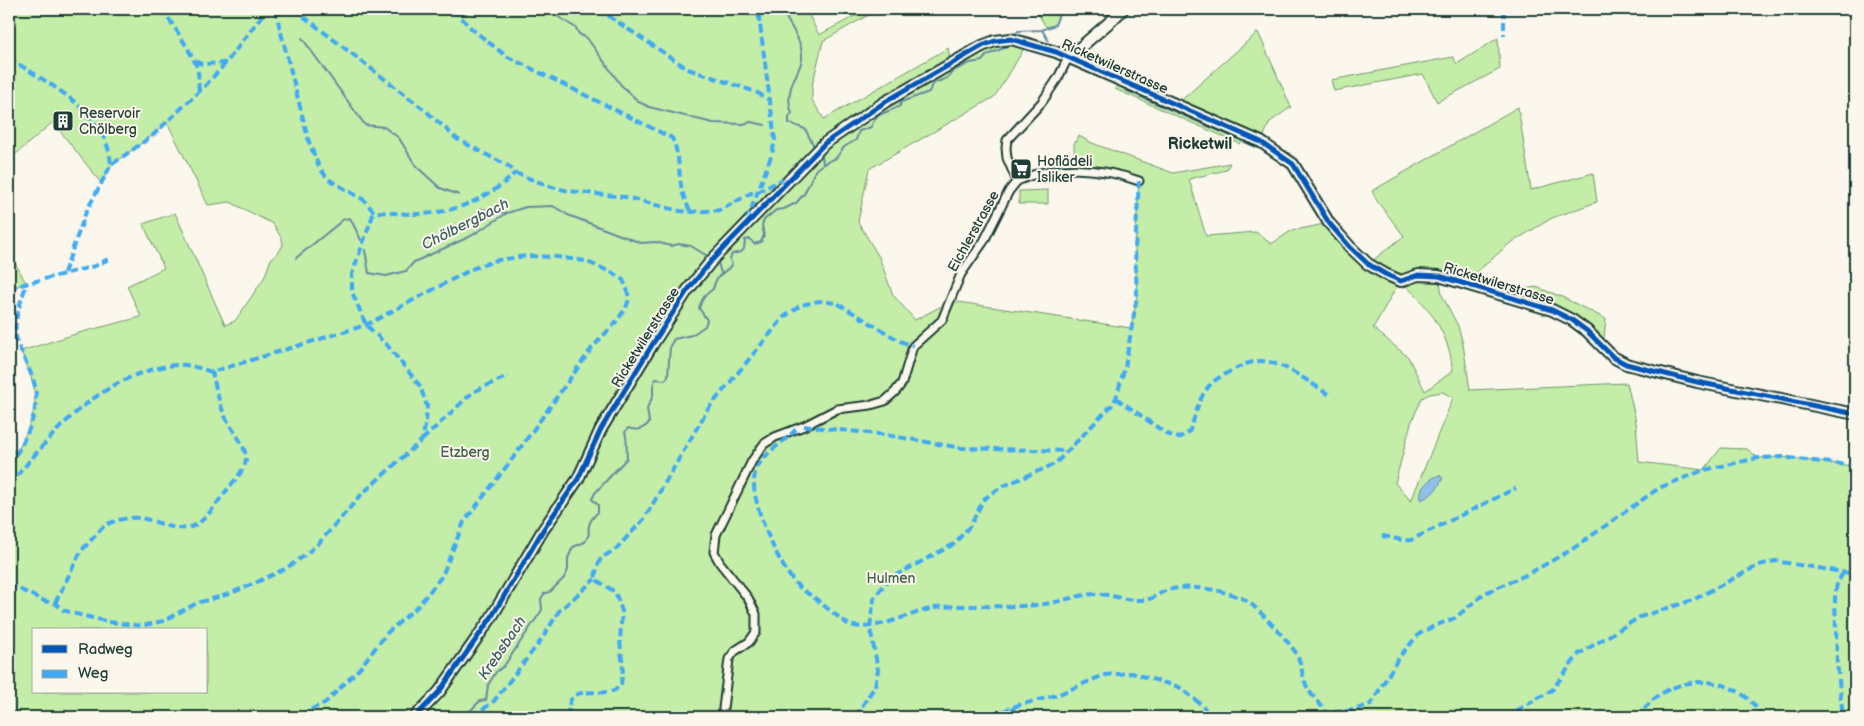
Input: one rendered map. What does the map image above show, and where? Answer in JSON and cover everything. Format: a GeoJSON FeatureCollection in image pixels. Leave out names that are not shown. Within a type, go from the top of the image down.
{"type":"FeatureCollection","features":[{"type":"Feature","properties":{"kind":"street"},"geometry":{"type":"LineString","coordinates":[[1123,9],[1068,58],[1058,78],[1042,102],[1007,140],[1006,148],[1007,158],[1017,181],[1041,172],[1075,170],[1099,172],[1140,181]]}},
{"type":"Feature","properties":{"kind":"street","name":"Ricketwilerstrasse"},"geometry":{"type":"LineString","coordinates":[[415,717],[439,692],[491,618],[543,530],[578,479],[600,430],[652,345],[687,291],[712,260],[832,138],[885,102],[968,53],[995,41],[1011,39],[1068,58],[1261,142],[1276,151],[1297,169],[1320,210],[1350,247],[1368,264],[1401,281],[1418,274],[1439,276],[1552,310],[1572,320],[1587,331],[1613,357],[1626,364],[1697,382],[1855,414]]}},
{"type":"Feature","properties":{"kind":"street","name":"Eichlerstrasse"},"geometry":{"type":"LineString","coordinates":[[722,717],[729,659],[735,651],[749,642],[756,632],[756,614],[748,598],[720,563],[714,552],[716,535],[752,461],[764,444],[775,437],[804,426],[837,409],[885,401],[895,392],[902,383],[913,346],[942,320],[961,274],[984,241],[1009,191],[1017,181]]}},
{"type":"Feature","properties":{"kind":"green space"},"geometry":{"type":"Polygon","coordinates":[[[9,9],[806,9],[819,35],[868,9],[879,9],[823,41],[812,86],[812,100],[824,119],[948,48],[951,63],[995,41],[1027,43],[994,97],[869,169],[858,222],[879,257],[893,295],[915,320],[951,301],[1131,328],[1137,296],[1135,249],[1139,181],[1075,170],[1074,144],[1079,136],[1092,143],[1173,173],[1230,163],[1226,170],[1189,179],[1206,236],[1256,232],[1271,244],[1291,231],[1329,223],[1368,264],[1404,236],[1377,201],[1372,191],[1518,107],[1531,190],[1593,173],[1597,202],[1552,218],[1509,244],[1470,278],[1518,290],[1536,287],[1560,296],[1606,319],[1603,346],[1572,320],[1439,276],[1442,295],[1458,326],[1463,344],[1470,390],[1627,383],[1636,422],[1639,462],[1704,470],[1721,448],[1747,449],[1758,458],[1782,457],[1852,466],[1855,414],[1855,717],[9,717],[9,451],[18,451],[30,423],[35,401],[32,380],[21,351],[82,332],[141,317],[127,286],[164,268],[143,224],[175,213],[225,325],[235,321],[264,278],[271,259],[279,252],[283,245],[282,239],[273,224],[230,202],[208,205],[167,122],[152,136],[111,165],[101,183],[53,122],[9,160],[9,9]],[[1400,281],[1373,328],[1408,357],[1425,391],[1453,371],[1444,335],[1434,318],[1415,294],[1400,281]],[[1443,392],[1430,394],[1422,398],[1411,423],[1395,483],[1411,501],[1453,398],[1443,392]]]}},
{"type":"Feature","properties":{"kind":"green space"},"geometry":{"type":"Polygon","coordinates":[[[1035,9],[1061,9],[1055,25],[1046,27],[1035,9]]]}},
{"type":"Feature","properties":{"kind":"green space"},"geometry":{"type":"Polygon","coordinates":[[[1258,32],[1291,107],[1270,122],[1261,142],[1246,135],[1240,144],[1115,89],[1120,81],[1176,105],[1258,32]]]}},
{"type":"Feature","properties":{"kind":"green space"},"geometry":{"type":"Polygon","coordinates":[[[1498,38],[1500,69],[1437,102],[1423,74],[1334,91],[1331,80],[1453,57],[1457,64],[1498,38]]]}},
{"type":"Feature","properties":{"kind":"green space"},"geometry":{"type":"Polygon","coordinates":[[[1048,190],[1048,204],[1019,204],[1019,191],[1048,190]]]}},
{"type":"Feature","properties":{"kind":"green space"},"geometry":{"type":"Polygon","coordinates":[[[9,252],[25,281],[26,284],[9,288],[9,252]]]}},
{"type":"Feature","properties":{"kind":"water"},"geometry":{"type":"Polygon","coordinates":[[[1439,475],[1443,478],[1437,488],[1421,500],[1422,488],[1431,479],[1439,475]]]}},
{"type":"Feature","properties":{"kind":"waterway"},"geometry":{"type":"LineString","coordinates":[[546,9],[576,28],[579,34],[587,38],[621,85],[639,102],[649,107],[713,123],[743,124],[751,122],[765,125]]}},
{"type":"Feature","properties":{"kind":"waterway"},"geometry":{"type":"LineString","coordinates":[[781,9],[798,39],[802,52],[802,62],[792,83],[790,93],[789,103],[792,113],[789,117],[789,123],[805,129],[815,148]]}},
{"type":"Feature","properties":{"kind":"waterway","name":"Krebsbach"},"geometry":{"type":"LineString","coordinates":[[1015,35],[1018,31],[1042,30],[1055,25],[1061,9]]}},
{"type":"Feature","properties":{"kind":"waterway"},"geometry":{"type":"LineString","coordinates":[[1042,30],[1048,40]]}},
{"type":"Feature","properties":{"kind":"waterway"},"geometry":{"type":"LineString","coordinates":[[302,38],[365,125],[384,127],[399,138],[416,166],[440,188],[459,195]]}},
{"type":"Feature","properties":{"kind":"waterway","name":"Krebsbach"},"geometry":{"type":"LineString","coordinates":[[449,717],[464,717],[480,701],[486,700],[488,685],[496,672],[504,666],[542,610],[541,599],[544,594],[551,591],[564,578],[568,570],[568,558],[573,547],[585,542],[589,534],[590,522],[598,512],[598,505],[592,499],[595,493],[627,458],[625,432],[628,428],[639,429],[649,423],[647,408],[653,396],[655,379],[665,380],[668,377],[670,346],[674,339],[692,335],[705,326],[707,320],[699,308],[700,305],[704,297],[713,289],[718,277],[732,265],[730,259],[732,254],[741,252],[744,249],[745,240],[750,239],[754,244],[761,242],[764,235],[762,225],[764,220],[776,210],[784,209],[796,203],[804,194],[816,169],[836,158],[844,147],[856,140],[859,131],[871,127],[879,115],[895,109],[900,106],[901,102],[929,92],[932,84],[947,78],[953,71],[970,63],[982,61],[987,55],[1010,44]]}},
{"type":"Feature","properties":{"kind":"waterway"},"geometry":{"type":"LineString","coordinates":[[1125,90],[1261,149]]}},
{"type":"Feature","properties":{"kind":"waterway"},"geometry":{"type":"LineString","coordinates":[[822,154],[823,164]]}},
{"type":"Feature","properties":{"kind":"waterway","name":"Chölbergbach"},"geometry":{"type":"LineString","coordinates":[[365,250],[369,273],[386,276],[406,271],[414,262],[471,236],[507,213],[526,207],[553,206],[568,215],[641,243],[656,242],[671,246],[679,244],[691,246],[709,257]]}},
{"type":"Feature","properties":{"kind":"waterway"},"geometry":{"type":"LineString","coordinates":[[480,209],[507,213]]}},
{"type":"Feature","properties":{"kind":"waterway","name":"Chölbergbach"},"geometry":{"type":"LineString","coordinates":[[296,258],[344,219],[350,218],[361,240]]}},
{"type":"Feature","properties":{"kind":"waterway","name":"Chölbergbach"},"geometry":{"type":"LineString","coordinates":[[718,263],[721,273]]}},
{"type":"Feature","properties":{"kind":"marked path"},"geometry":{"type":"LineString","coordinates":[[161,9],[193,58],[198,72],[199,92]]}},
{"type":"Feature","properties":{"kind":"marked path"},"geometry":{"type":"LineString","coordinates":[[64,273],[86,212],[111,165],[152,136],[204,87],[226,63],[267,9]]}},
{"type":"Feature","properties":{"kind":"marked path"},"geometry":{"type":"LineString","coordinates":[[275,9],[309,142],[319,167],[328,179],[364,200],[374,212],[408,214],[441,212],[481,198],[515,173]]}},
{"type":"Feature","properties":{"kind":"marked path"},"geometry":{"type":"LineString","coordinates":[[294,9],[426,111],[457,139],[510,167],[515,173],[552,187],[569,191],[625,197],[691,212],[721,210],[751,193],[758,192],[779,181],[788,180]]}},
{"type":"Feature","properties":{"kind":"marked path"},"geometry":{"type":"LineString","coordinates":[[453,9],[472,29],[506,56],[672,138],[676,147],[683,192],[691,212]]}},
{"type":"Feature","properties":{"kind":"marked path"},"geometry":{"type":"LineString","coordinates":[[598,9],[688,69],[756,92],[771,101]]}},
{"type":"Feature","properties":{"kind":"marked path"},"geometry":{"type":"LineString","coordinates":[[747,220],[772,154],[775,140],[758,9]]}},
{"type":"Feature","properties":{"kind":"marked path"},"geometry":{"type":"LineString","coordinates":[[1504,9],[1504,35]]}},
{"type":"Feature","properties":{"kind":"marked path"},"geometry":{"type":"LineString","coordinates":[[9,58],[58,89],[88,114],[99,129],[107,146],[111,165]]}},
{"type":"Feature","properties":{"kind":"marked path"},"geometry":{"type":"LineString","coordinates":[[195,61],[202,64],[226,63]]}},
{"type":"Feature","properties":{"kind":"marked path"},"geometry":{"type":"LineString","coordinates":[[857,717],[875,686],[878,670],[870,627],[874,598],[889,579],[954,544],[970,526],[984,499],[1001,487],[1055,464],[1112,405],[1116,398],[1125,367],[1137,296],[1135,249],[1139,181]]}},
{"type":"Feature","properties":{"kind":"marked path"},"geometry":{"type":"LineString","coordinates":[[9,584],[44,601],[55,603],[63,610],[109,622],[142,626],[163,621],[197,603],[229,594],[257,582],[285,569],[304,556],[319,543],[362,494],[422,440],[427,406],[420,386],[387,345],[366,325],[352,292],[352,274],[374,212]]}},
{"type":"Feature","properties":{"kind":"marked path"},"geometry":{"type":"LineString","coordinates":[[9,485],[49,438],[79,410],[112,387],[148,371],[166,366],[182,365],[212,372],[366,325],[474,268],[498,260],[527,256],[557,257],[585,261],[611,272],[623,280],[629,299],[626,308],[592,348],[516,454],[464,522],[442,576],[418,606],[387,633],[359,669],[326,702],[296,717]]}},
{"type":"Feature","properties":{"kind":"marked path"},"geometry":{"type":"LineString","coordinates":[[9,288],[95,266],[112,257]]}},
{"type":"Feature","properties":{"kind":"marked path"},"geometry":{"type":"LineString","coordinates":[[9,465],[21,446],[31,424],[36,401],[33,379],[19,347],[15,330],[26,284]]}},
{"type":"Feature","properties":{"kind":"marked path"},"geometry":{"type":"LineString","coordinates":[[569,717],[569,706],[572,698],[577,694],[608,692],[615,690],[621,684],[623,668],[620,641],[622,611],[615,592],[595,579],[601,558],[616,549],[644,519],[708,409],[784,317],[801,305],[819,301],[837,303],[900,341],[913,346]]}},
{"type":"Feature","properties":{"kind":"marked path"},"geometry":{"type":"LineString","coordinates":[[1116,398],[1167,434],[1179,438],[1189,432],[1199,403],[1210,385],[1224,374],[1240,366],[1262,361],[1271,362],[1298,375],[1331,396]]}},
{"type":"Feature","properties":{"kind":"marked path"},"geometry":{"type":"LineString","coordinates":[[55,603],[81,551],[104,526],[130,518],[145,519],[180,528],[193,526],[207,515],[240,474],[246,461],[245,452],[224,414],[212,372]]}},
{"type":"Feature","properties":{"kind":"marked path"},"geometry":{"type":"LineString","coordinates":[[422,440],[473,392],[508,376]]}},
{"type":"Feature","properties":{"kind":"marked path"},"geometry":{"type":"LineString","coordinates":[[804,426],[886,435],[962,448],[1068,451]]}},
{"type":"Feature","properties":{"kind":"marked path"},"geometry":{"type":"LineString","coordinates":[[796,429],[767,455],[755,474],[754,485],[760,514],[773,546],[795,583],[849,625],[860,627],[883,624],[941,607],[1031,605],[1051,603],[1092,594],[1130,600],[1145,600],[1165,591],[1185,588],[1221,591],[1242,598],[1250,603],[1287,642],[1296,653],[1308,689],[1326,713]]}},
{"type":"Feature","properties":{"kind":"marked path"},"geometry":{"type":"LineString","coordinates":[[1324,717],[1326,713],[1354,710],[1371,704],[1399,657],[1419,634],[1455,618],[1485,593],[1528,574],[1571,550],[1659,488],[1704,470],[1758,458],[1782,457],[1855,466]]}},
{"type":"Feature","properties":{"kind":"marked path"},"geometry":{"type":"LineString","coordinates":[[1382,536],[1411,540],[1516,488]]}},
{"type":"Feature","properties":{"kind":"marked path"},"geometry":{"type":"LineString","coordinates":[[1506,717],[1552,690],[1579,654],[1640,617],[1693,600],[1759,565],[1775,561],[1855,574]]}},
{"type":"Feature","properties":{"kind":"marked path"},"geometry":{"type":"LineString","coordinates":[[1843,573],[1837,583],[1835,597],[1837,663],[1843,717]]}},
{"type":"Feature","properties":{"kind":"marked path"},"geometry":{"type":"LineString","coordinates":[[473,717],[494,701],[542,639],[559,611],[595,579]]}},
{"type":"Feature","properties":{"kind":"marked path"},"geometry":{"type":"LineString","coordinates":[[992,717],[1012,707],[1057,695],[1104,675],[1132,673],[1179,687],[1202,705],[1211,717]]}},
{"type":"Feature","properties":{"kind":"marked path"},"geometry":{"type":"LineString","coordinates":[[1635,717],[1658,696],[1671,688],[1700,682],[1715,683],[1729,687],[1742,694],[1753,704],[1762,717]]}},
{"type":"Feature","properties":{"kind":"marked path"},"geometry":{"type":"LineString","coordinates":[[1012,707],[1018,717]]}},
{"type":"Feature","properties":{"kind":"cycle path"},"geometry":{"type":"LineString","coordinates":[[415,717],[439,692],[491,618],[543,530],[578,479],[601,429],[652,345],[687,291],[712,260],[825,143],[885,102],[982,46],[995,41],[1011,39],[1056,52],[1261,142],[1293,164],[1329,223],[1350,247],[1368,264],[1401,281],[1418,275],[1439,276],[1552,310],[1572,320],[1587,331],[1613,357],[1626,364],[1697,382],[1855,414]]}},
{"type":"Feature","properties":{"kind":"place","name":"Reservoir Chölberg"},"geometry":{"type":"Point","coordinates":[63,121]}},
{"type":"Feature","properties":{"kind":"place","name":"Hoflädeli Isliker"},"geometry":{"type":"Point","coordinates":[1021,169]}},
{"type":"Feature","properties":{"kind":"district","name":"Ricketwil"},"geometry":{"type":"Point","coordinates":[1200,143]}},
{"type":"Feature","properties":{"kind":"park label","name":"Etzberg"},"geometry":{"type":"Point","coordinates":[465,452]}},
{"type":"Feature","properties":{"kind":"park label","name":"Hulmen"},"geometry":{"type":"Point","coordinates":[891,578]}}]}
